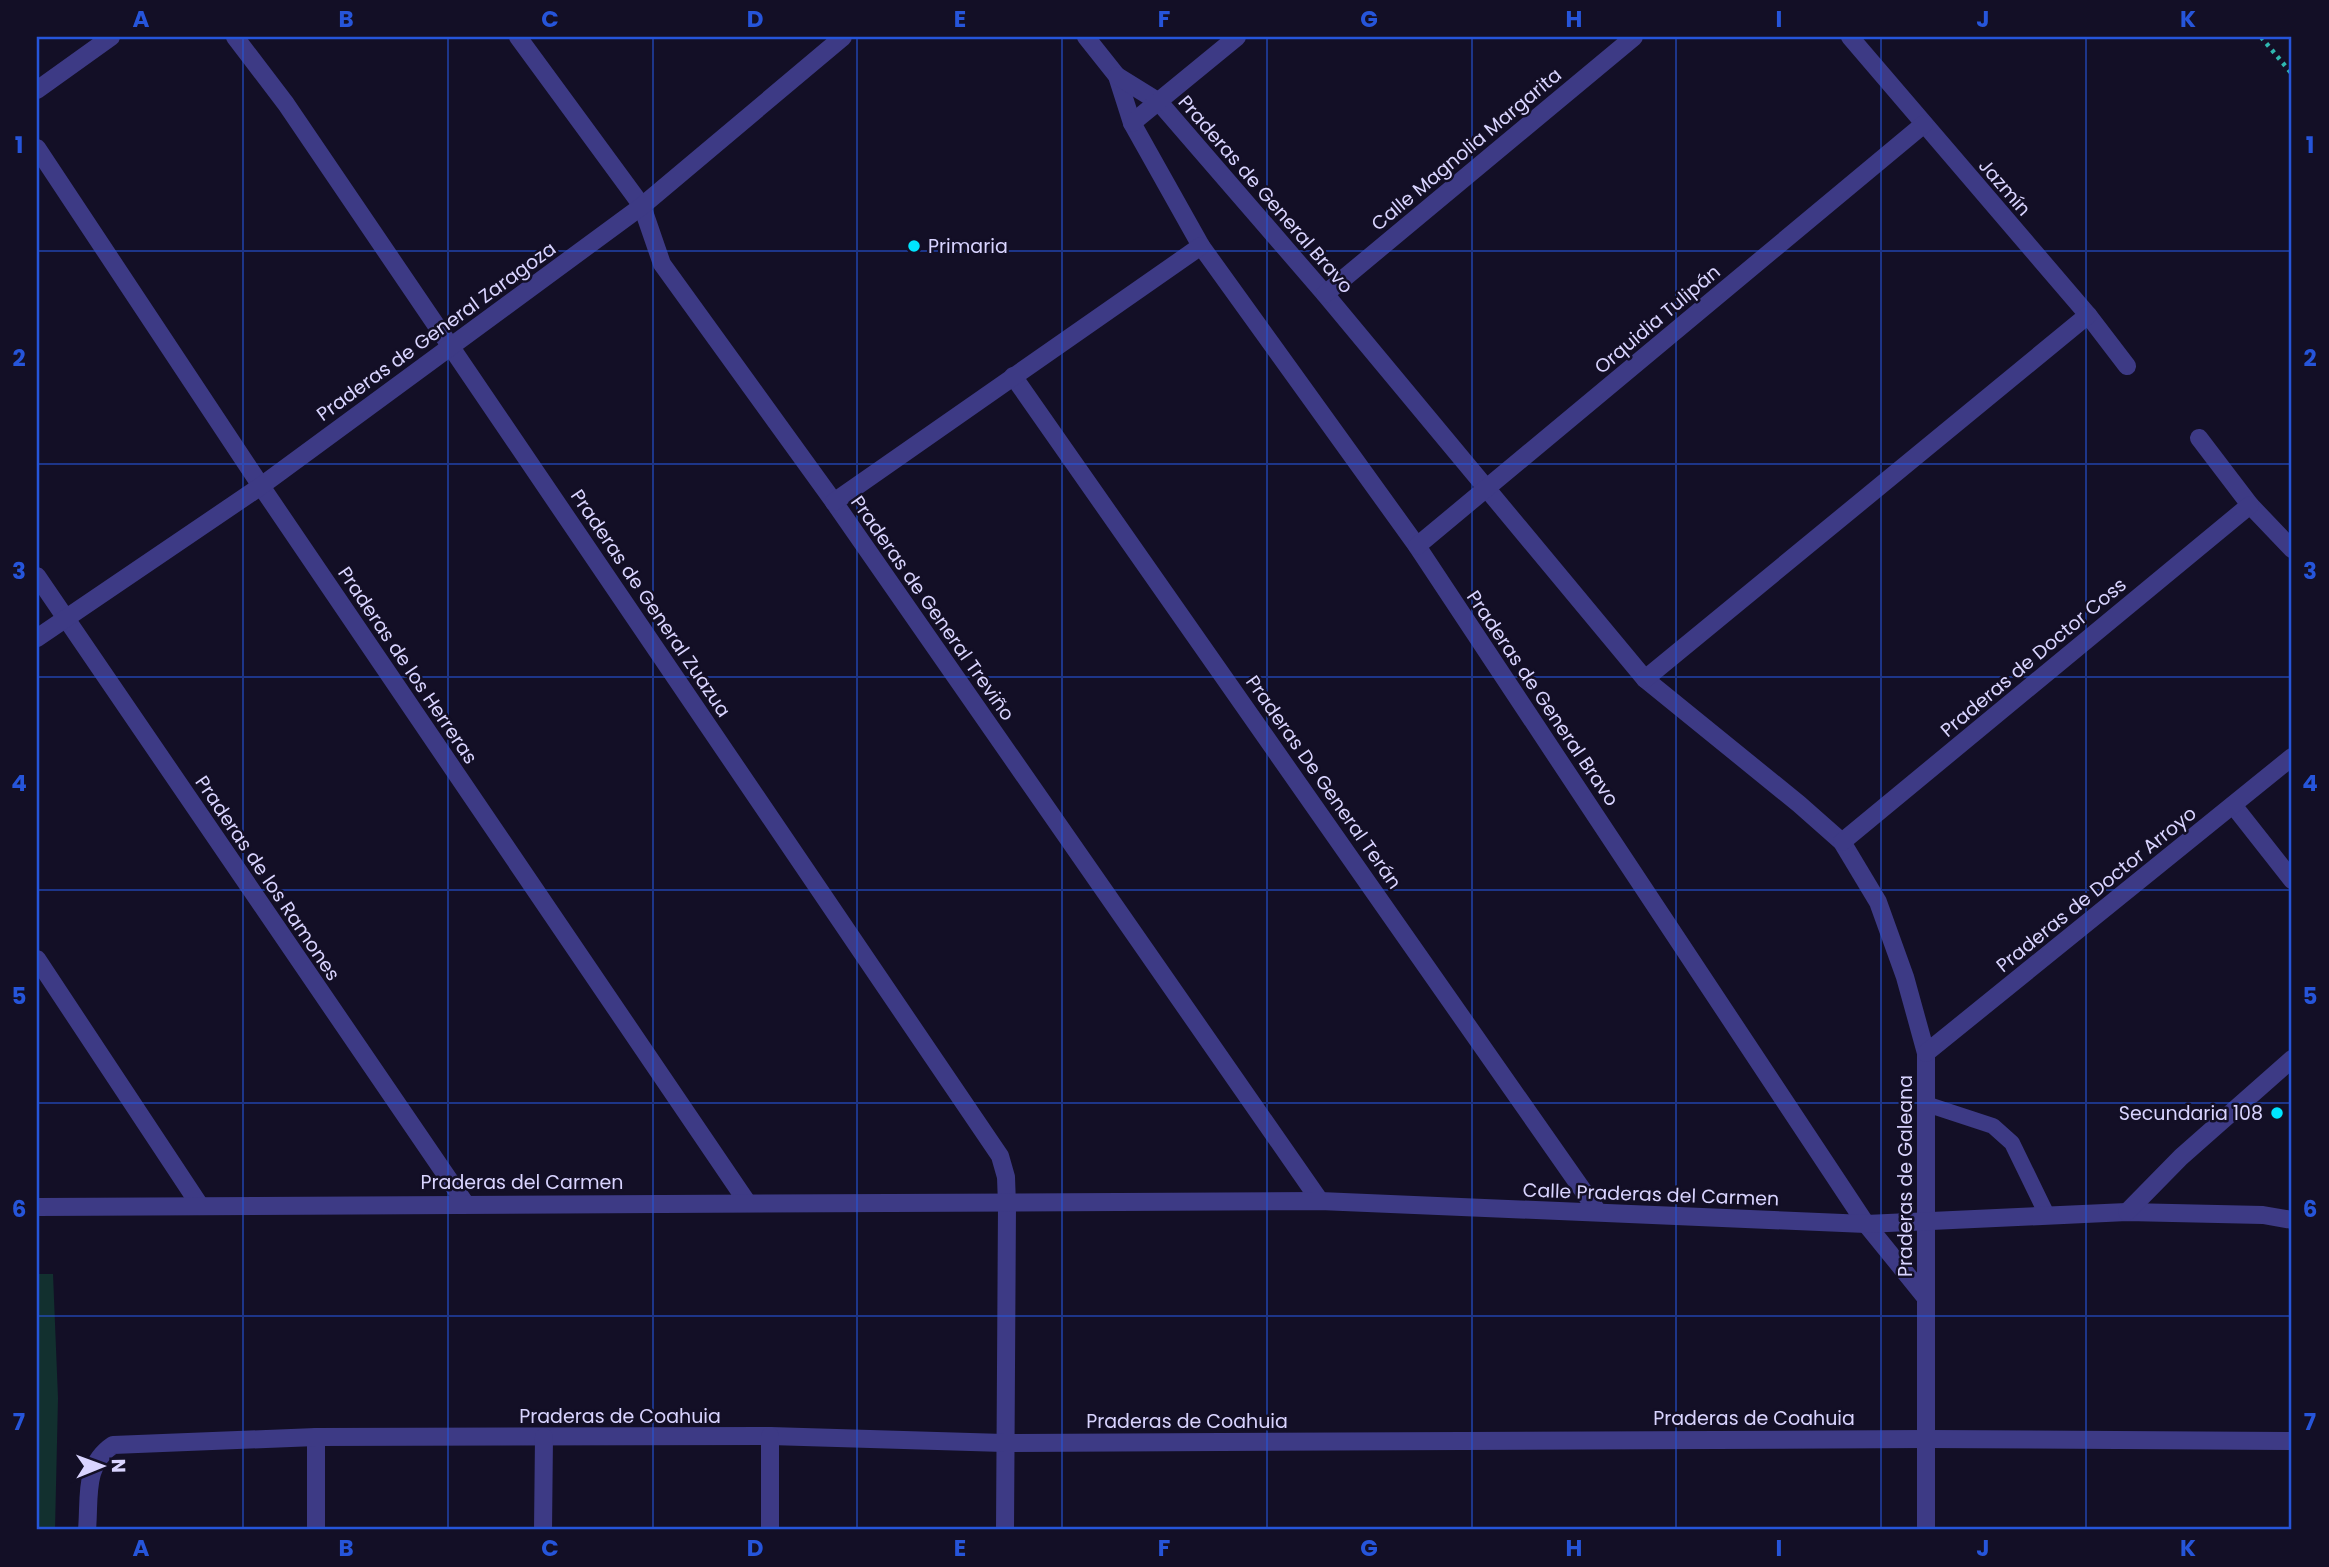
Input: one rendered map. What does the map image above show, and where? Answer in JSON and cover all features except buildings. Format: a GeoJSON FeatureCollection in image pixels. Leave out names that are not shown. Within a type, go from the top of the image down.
{"type":"FeatureCollection","features":[{"type":"Feature","properties":{"kind":"street"},"geometry":{"type":"LineString","coordinates":[[37,90],[111,37]]}},
{"type":"Feature","properties":{"kind":"street","name":"Praderas de General Zuazua"},"geometry":{"type":"LineString","coordinates":[[235,37],[286,104],[451,346],[987,1136],[1003,1166],[1007,1205],[1005,1530]]}},
{"type":"Feature","properties":{"kind":"street","name":"Praderas de General Treviño"},"geometry":{"type":"LineString","coordinates":[[518,37],[642,206],[662,264],[834,502],[1320,1201]]}},
{"type":"Feature","properties":{"kind":"street","name":"Praderas de General Zaragoza"},"geometry":{"type":"LineString","coordinates":[[37,638],[261,486],[642,206],[843,37]]}},
{"type":"Feature","properties":{"kind":"street"},"geometry":{"type":"LineString","coordinates":[[1086,37],[1117,76]]}},
{"type":"Feature","properties":{"kind":"street"},"geometry":{"type":"LineString","coordinates":[[1132,123],[1237,37]]}},
{"type":"Feature","properties":{"kind":"street","name":"Calle Magnolia Margarita"},"geometry":{"type":"LineString","coordinates":[[1325,294],[1634,37]]}},
{"type":"Feature","properties":{"kind":"street","name":"Jazmín"},"geometry":{"type":"LineString","coordinates":[[1850,37],[2088,315],[2126,366]]}},
{"type":"Feature","properties":{"kind":"street","name":"Praderas de General Bravo"},"geometry":{"type":"LineString","coordinates":[[1117,76],[1159,102],[1325,294],[1645,679],[1842,842],[1878,902],[1905,977],[1926,1053]]}},
{"type":"Feature","properties":{"kind":"street","name":"Praderas de General Bravo"},"geometry":{"type":"LineString","coordinates":[[1117,76],[1132,123],[1202,246],[1418,546],[1866,1224]]}},
{"type":"Feature","properties":{"kind":"street","name":"Orquidia Tulipán"},"geometry":{"type":"LineString","coordinates":[[1418,546],[1924,124]]}},
{"type":"Feature","properties":{"kind":"street","name":"Praderas de los Herreras"},"geometry":{"type":"LineString","coordinates":[[37,148],[261,486],[747,1202]]}},
{"type":"Feature","properties":{"kind":"street"},"geometry":{"type":"LineString","coordinates":[[834,502],[1202,246]]}},
{"type":"Feature","properties":{"kind":"street"},"geometry":{"type":"LineString","coordinates":[[1645,679],[2088,315]]}},
{"type":"Feature","properties":{"kind":"street","name":"Praderas De General Terán"},"geometry":{"type":"LineString","coordinates":[[1013,376],[1598,1212]]}},
{"type":"Feature","properties":{"kind":"street"},"geometry":{"type":"LineString","coordinates":[[2200,438],[2250,505],[2292,549]]}},
{"type":"Feature","properties":{"kind":"street","name":"Praderas de Doctor Coss"},"geometry":{"type":"LineString","coordinates":[[1842,842],[2250,505]]}},
{"type":"Feature","properties":{"kind":"street","name":"Praderas de los Ramones"},"geometry":{"type":"LineString","coordinates":[[37,576],[465,1203]]}},
{"type":"Feature","properties":{"kind":"street","name":"Praderas de Doctor Arroyo"},"geometry":{"type":"LineString","coordinates":[[1926,1053],[2292,757]]}},
{"type":"Feature","properties":{"kind":"street"},"geometry":{"type":"LineString","coordinates":[[2233,805],[2292,880]]}},
{"type":"Feature","properties":{"kind":"street"},"geometry":{"type":"LineString","coordinates":[[37,959],[199,1204]]}},
{"type":"Feature","properties":{"kind":"street","name":"Praderas de Galeana"},"geometry":{"type":"LineString","coordinates":[[1926,1053],[1926,1530]]}},
{"type":"Feature","properties":{"kind":"street"},"geometry":{"type":"LineString","coordinates":[[2127,1212],[2181,1157],[2292,1059]]}},
{"type":"Feature","properties":{"kind":"street","name":"Calle Praderas del Carmen"},"geometry":{"type":"LineString","coordinates":[[1007,1205],[1320,1201],[1866,1224],[2127,1212],[2263,1215],[2292,1220]]}},
{"type":"Feature","properties":{"kind":"street","name":"Praderas del Carmen"},"geometry":{"type":"LineString","coordinates":[[37,1207],[747,1202],[1007,1205]]}},
{"type":"Feature","properties":{"kind":"street","name":"Praderas de Galeana"},"geometry":{"type":"LineString","coordinates":[[1866,1224],[1926,1298]]}},
{"type":"Feature","properties":{"kind":"street"},"geometry":{"type":"LineString","coordinates":[[770,1436],[770,1530]]}},
{"type":"Feature","properties":{"kind":"street","name":"Praderas de Coahuia"},"geometry":{"type":"LineString","coordinates":[[88,1530],[92,1467],[99,1454],[113,1445],[316,1437],[770,1436],[1004,1443],[1926,1439],[2292,1441]]}},
{"type":"Feature","properties":{"kind":"street"},"geometry":{"type":"LineString","coordinates":[[316,1437],[316,1530]]}},
{"type":"Feature","properties":{"kind":"street"},"geometry":{"type":"LineString","coordinates":[[544,1437],[544,1530]]}},
{"type":"Feature","properties":{"kind":"lane"},"geometry":{"type":"LineString","coordinates":[[1926,1104],[1993,1126],[2012,1143],[2047,1215]]}},
{"type":"Feature","properties":{"kind":"path"},"geometry":{"type":"LineString","coordinates":[[2261,37],[2292,74]]}},
{"type":"Feature","properties":{"kind":"green space"},"geometry":{"type":"Polygon","coordinates":[[[37,1274],[53,1274],[58,1398],[55,1530],[37,1530],[37,1274]]]}},
{"type":"Feature","properties":{"kind":"place","name":"Primaria"},"geometry":{"type":"Point","coordinates":[914,246]}},
{"type":"Feature","properties":{"kind":"place","name":"Secundaria 108"},"geometry":{"type":"Point","coordinates":[2277,1113]}}]}
